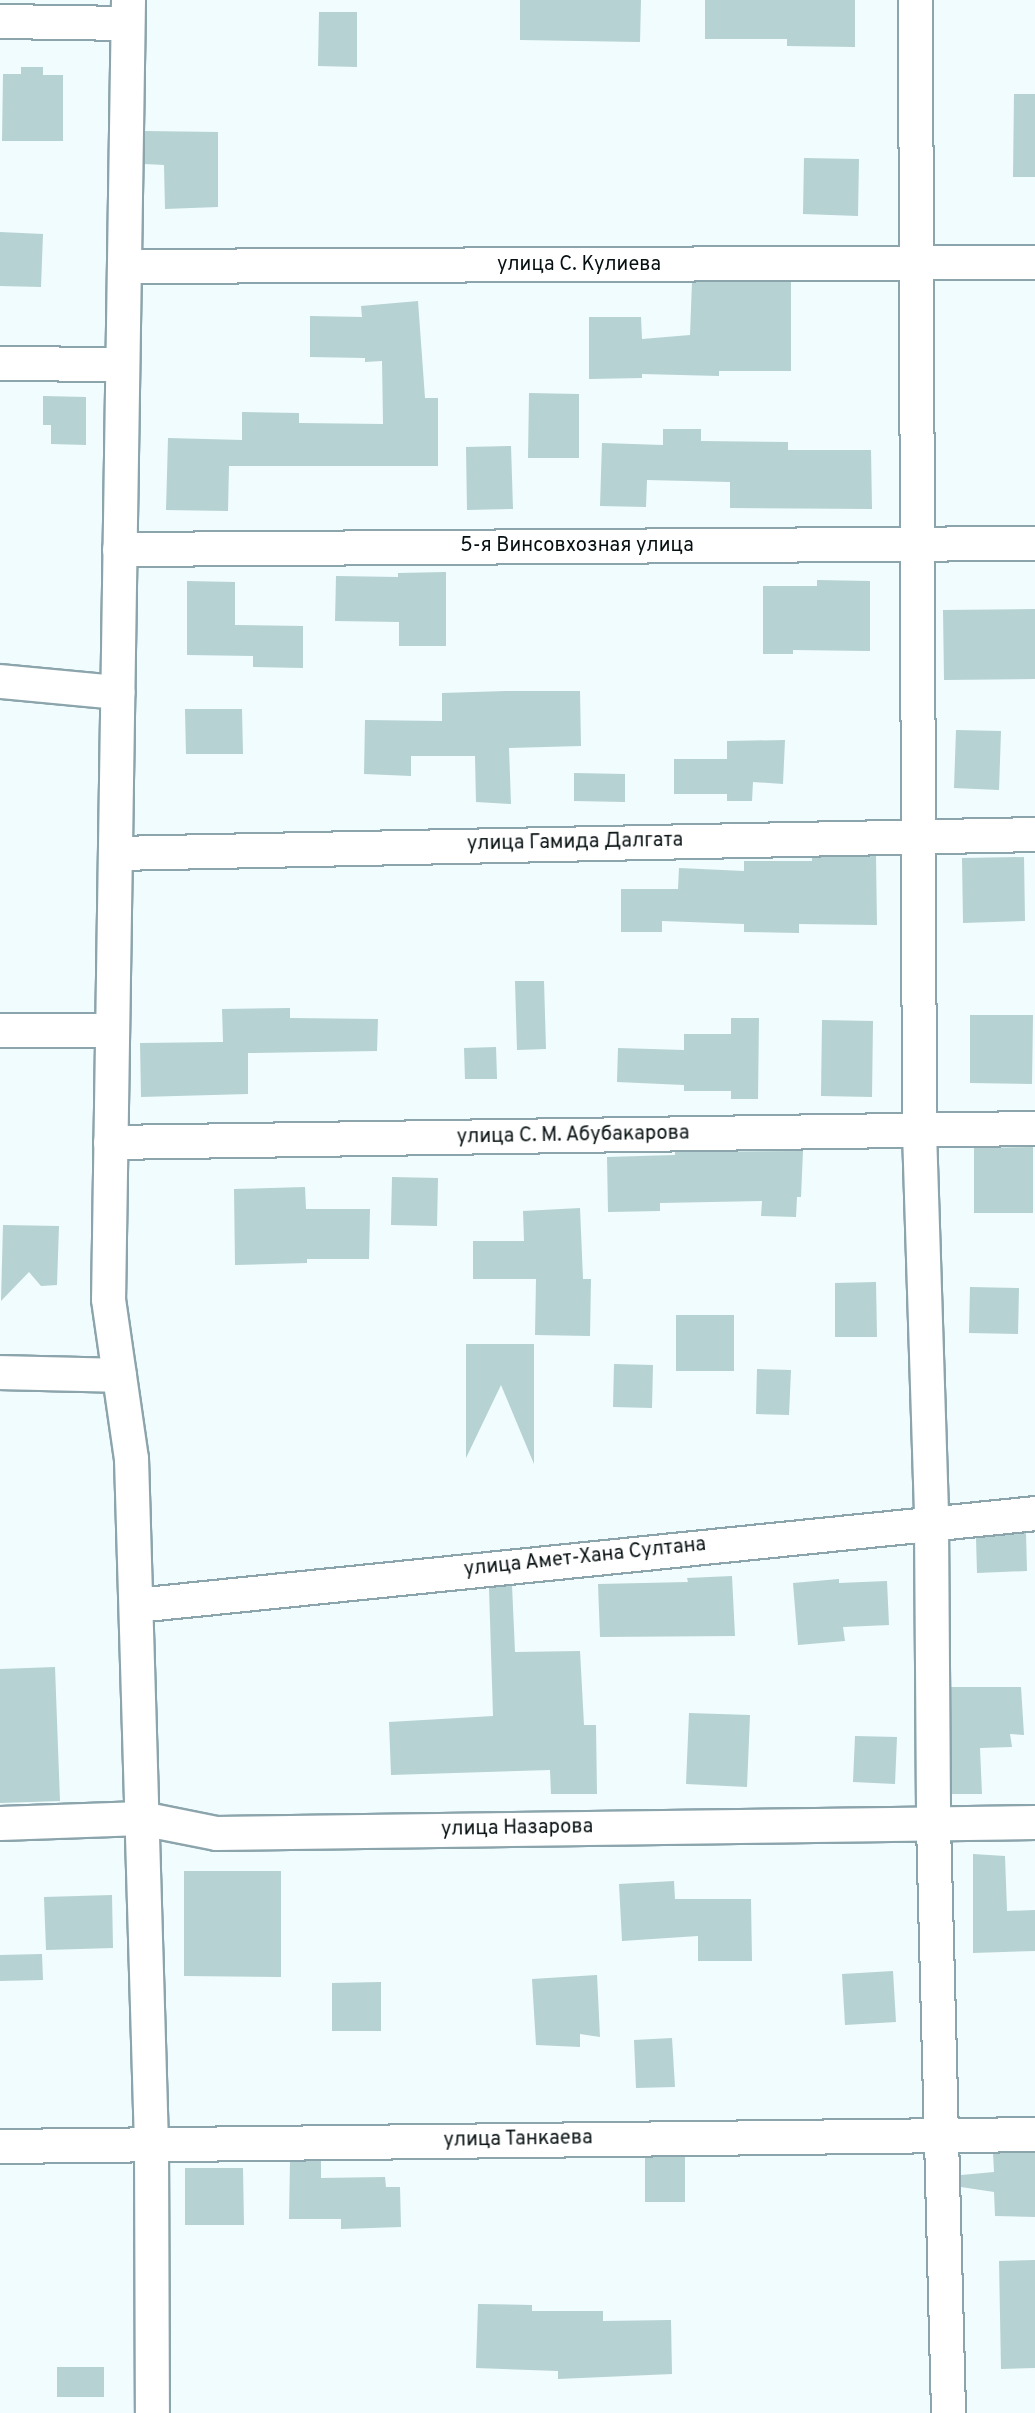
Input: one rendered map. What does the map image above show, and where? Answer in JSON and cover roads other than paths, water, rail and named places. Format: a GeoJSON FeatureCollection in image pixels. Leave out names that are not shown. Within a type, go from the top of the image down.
{"type":"FeatureCollection","features":[{"type":"Feature","properties":{"kind":"street"},"geometry":{"type":"LineString","coordinates":[[915,0],[919,1131],[931,1522],[933,1823],[948,2413]]}},
{"type":"Feature","properties":{"kind":"street"},"geometry":{"type":"LineString","coordinates":[[0,21],[128,11],[108,1299],[131,1458],[151,2145],[152,2413]]}},
{"type":"Feature","properties":{"kind":"street","name":"улица С. Кулиева"},"geometry":{"type":"LineString","coordinates":[[124,266],[1035,262]]}},
{"type":"Feature","properties":{"kind":"street"},"geometry":{"type":"LineString","coordinates":[[0,363],[122,364]]}},
{"type":"Feature","properties":{"kind":"street","name":"5-я Винсовхозная улица"},"geometry":{"type":"LineString","coordinates":[[119,549],[1035,543]]}},
{"type":"Feature","properties":{"kind":"street"},"geometry":{"type":"LineString","coordinates":[[0,681],[117,692]]}},
{"type":"Feature","properties":{"kind":"street","name":"улица Гамида Далгата"},"geometry":{"type":"LineString","coordinates":[[114,853],[1035,834]]}},
{"type":"Feature","properties":{"kind":"street"},"geometry":{"type":"LineString","coordinates":[[0,1030],[112,1030]]}},
{"type":"Feature","properties":{"kind":"street","name":"улица С. М. Абубакарова"},"geometry":{"type":"LineString","coordinates":[[110,1142],[1035,1128]]}},
{"type":"Feature","properties":{"kind":"street"},"geometry":{"type":"LineString","coordinates":[[0,1372],[119,1376]]}},
{"type":"Feature","properties":{"kind":"street","name":"улица Амет-Хана Султана"},"geometry":{"type":"LineString","coordinates":[[135,1605],[1035,1513]]}},
{"type":"Feature","properties":{"kind":"street","name":"улица Назарова"},"geometry":{"type":"LineString","coordinates":[[0,1823],[141,1818],[216,1833],[1035,1822]]}},
{"type":"Feature","properties":{"kind":"street","name":"улица Танкаева"},"geometry":{"type":"LineString","coordinates":[[0,2146],[1035,2134]]}}]}
